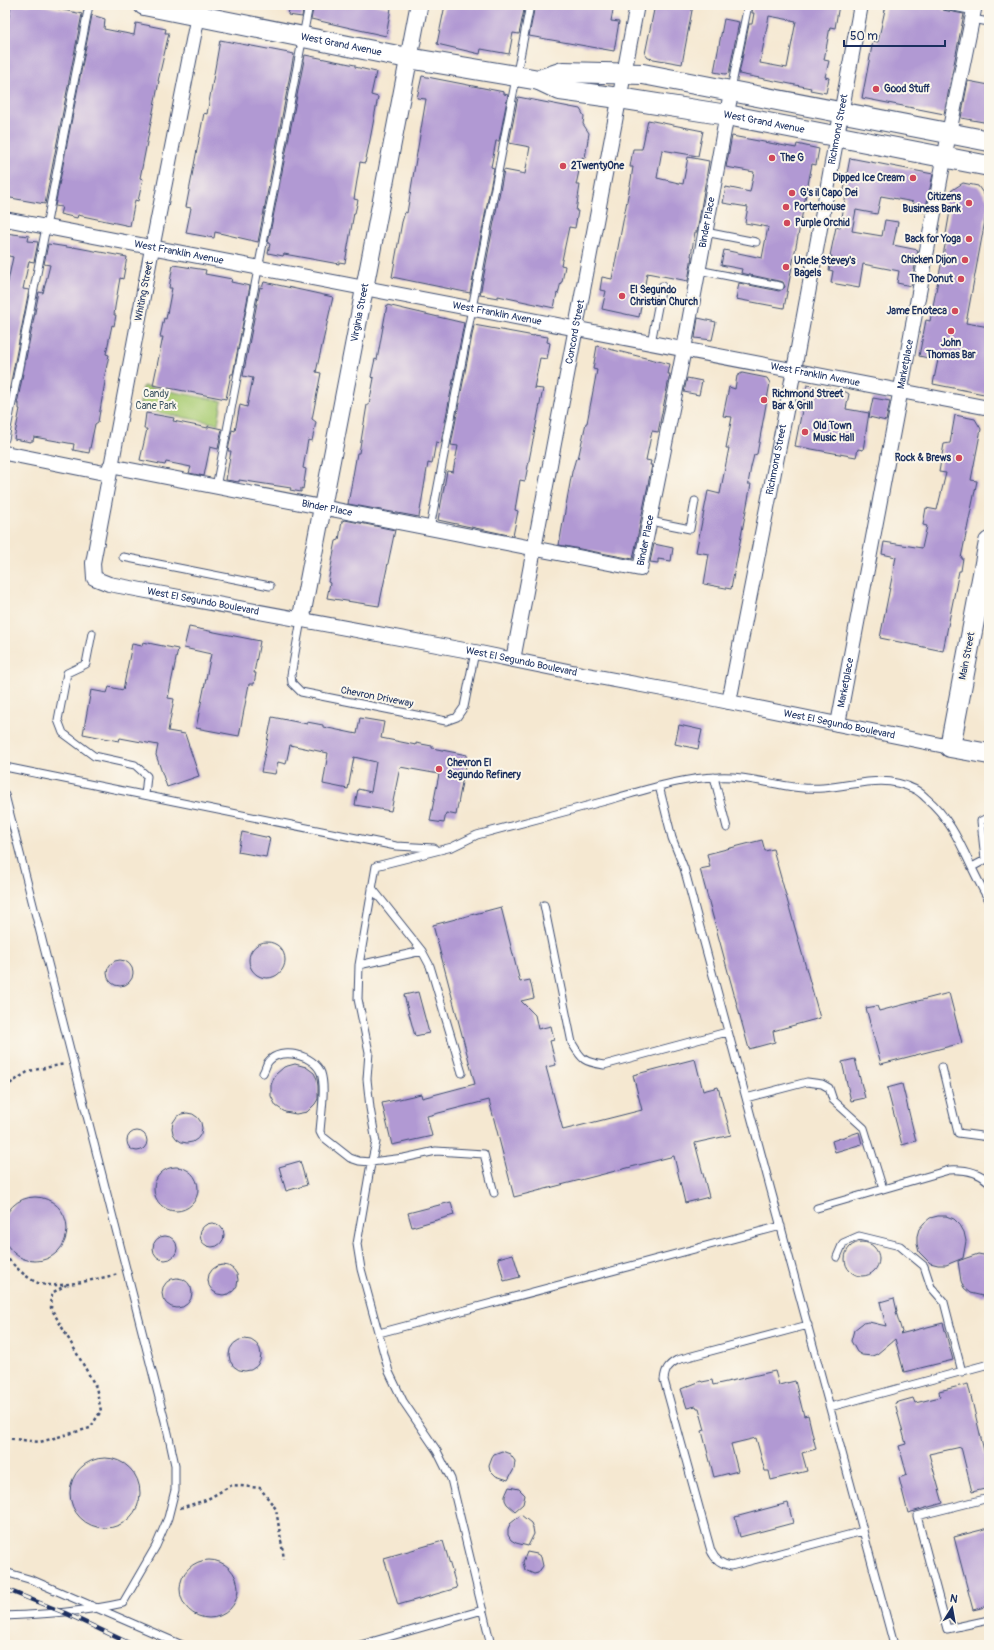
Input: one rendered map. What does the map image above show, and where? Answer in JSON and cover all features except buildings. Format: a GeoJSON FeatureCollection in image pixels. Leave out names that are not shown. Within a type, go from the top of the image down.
{"type":"FeatureCollection","features":[{"type":"Feature","properties":{"kind":"main road","name":"West Grand Avenue"},"geometry":{"type":"LineString","coordinates":[[144,5],[199,11],[303,38],[408,58],[539,80],[560,90],[727,115],[989,166]]}},
{"type":"Feature","properties":{"kind":"main road","name":"West Grand Avenue"},"geometry":{"type":"LineString","coordinates":[[539,80],[563,72],[643,74],[989,141]]}},
{"type":"Feature","properties":{"kind":"main road","name":"Main Street"},"geometry":{"type":"LineString","coordinates":[[950,747],[986,572],[989,542]]}},
{"type":"Feature","properties":{"kind":"main road"},"geometry":{"type":"LineString","coordinates":[[950,747],[989,754]]}},
{"type":"Feature","properties":{"kind":"street","name":"Virginia Street"},"geometry":{"type":"LineString","coordinates":[[301,619],[419,5]]}},
{"type":"Feature","properties":{"kind":"street","name":"Concord Street"},"geometry":{"type":"LineString","coordinates":[[513,660],[637,5]]}},
{"type":"Feature","properties":{"kind":"street","name":"Richmond Street"},"geometry":{"type":"LineString","coordinates":[[729,702],[794,370],[861,5]]}},
{"type":"Feature","properties":{"kind":"street","name":"Whiting Street"},"geometry":{"type":"LineString","coordinates":[[94,578],[93,563],[110,470],[152,246],[199,11]]}},
{"type":"Feature","properties":{"kind":"street","name":"Marketplace"},"geometry":{"type":"LineString","coordinates":[[838,724],[949,133],[974,12]]}},
{"type":"Feature","properties":{"kind":"street","name":"Binder Place"},"geometry":{"type":"LineString","coordinates":[[5,452],[216,487],[640,569],[684,349],[730,92]]}},
{"type":"Feature","properties":{"kind":"street","name":"West Franklin Avenue"},"geometry":{"type":"LineString","coordinates":[[5,219],[152,246],[258,268],[651,342],[989,408]]}},
{"type":"Feature","properties":{"kind":"street","name":"West El Segundo Boulevard"},"geometry":{"type":"LineString","coordinates":[[94,578],[109,584],[475,652],[950,747]]}},
{"type":"Feature","properties":{"kind":"lane"},"geometry":{"type":"LineString","coordinates":[[5,439],[89,5]]}},
{"type":"Feature","properties":{"kind":"lane"},"geometry":{"type":"LineString","coordinates":[[216,487],[309,5]]}},
{"type":"Feature","properties":{"kind":"lane"},"geometry":{"type":"LineString","coordinates":[[430,528],[530,5]]}},
{"type":"Feature","properties":{"kind":"lane","name":"Binder Place"},"geometry":{"type":"LineString","coordinates":[[730,92],[748,5]]}},
{"type":"Feature","properties":{"kind":"lane"},"geometry":{"type":"LineString","coordinates":[[944,5],[974,12],[989,22]]}},
{"type":"Feature","properties":{"kind":"lane"},"geometry":{"type":"LineString","coordinates":[[705,232],[756,242]]}},
{"type":"Feature","properties":{"kind":"lane"},"geometry":{"type":"LineString","coordinates":[[698,270],[780,286]]}},
{"type":"Feature","properties":{"kind":"lane"},"geometry":{"type":"LineString","coordinates":[[651,342],[662,286]]}},
{"type":"Feature","properties":{"kind":"lane"},"geometry":{"type":"LineString","coordinates":[[650,521],[690,529],[695,501]]}},
{"type":"Feature","properties":{"kind":"lane"},"geometry":{"type":"LineString","coordinates":[[123,557],[270,586]]}},
{"type":"Feature","properties":{"kind":"lane","name":"Chevron Driveway"},"geometry":{"type":"LineString","coordinates":[[301,619],[291,675],[292,683],[300,692],[446,721],[457,716],[464,707],[475,652]]}},
{"type":"Feature","properties":{"kind":"lane"},"geometry":{"type":"LineString","coordinates":[[92,633],[86,664],[67,673],[58,720],[64,733],[94,756],[135,765],[147,776],[145,795]]}},
{"type":"Feature","properties":{"kind":"lane"},"geometry":{"type":"LineString","coordinates":[[5,767],[396,846],[425,848],[452,847]]}},
{"type":"Feature","properties":{"kind":"lane"},"geometry":{"type":"LineString","coordinates":[[714,777],[727,828]]}},
{"type":"Feature","properties":{"kind":"lane"},"geometry":{"type":"LineString","coordinates":[[491,1645],[451,1479],[437,1451],[403,1401],[389,1372],[361,1270],[357,1244],[360,1217],[376,1142],[367,1079],[370,1052],[358,999],[358,965],[376,866],[452,847],[477,835],[659,786],[695,779],[738,777],[798,787],[822,788],[871,780],[894,782],[915,789],[931,802],[947,819],[989,900]]}},
{"type":"Feature","properties":{"kind":"lane"},"geometry":{"type":"LineString","coordinates":[[659,786],[672,838],[684,868],[711,965],[727,1032],[894,1645]]}},
{"type":"Feature","properties":{"kind":"lane"},"geometry":{"type":"LineString","coordinates":[[5,795],[175,1465],[175,1490],[170,1511],[156,1546],[123,1603],[98,1609],[65,1613],[5,1616]]}},
{"type":"Feature","properties":{"kind":"lane"},"geometry":{"type":"LineString","coordinates":[[972,867],[985,860],[981,821],[989,817]]}},
{"type":"Feature","properties":{"kind":"lane"},"geometry":{"type":"LineString","coordinates":[[372,888],[422,951],[430,966],[462,1073]]}},
{"type":"Feature","properties":{"kind":"lane"},"geometry":{"type":"LineString","coordinates":[[544,905],[572,1043],[580,1056],[588,1063],[604,1065],[727,1032]]}},
{"type":"Feature","properties":{"kind":"lane"},"geometry":{"type":"LineString","coordinates":[[358,965],[422,951]]}},
{"type":"Feature","properties":{"kind":"lane"},"geometry":{"type":"LineString","coordinates":[[264,1074],[268,1062],[275,1056],[287,1054],[307,1058],[316,1064],[321,1073],[323,1087],[320,1132],[322,1136],[350,1158],[371,1162],[404,1158],[436,1151],[484,1154],[494,1193]]}},
{"type":"Feature","properties":{"kind":"lane"},"geometry":{"type":"LineString","coordinates":[[942,1067],[958,1133],[989,1137]]}},
{"type":"Feature","properties":{"kind":"lane"},"geometry":{"type":"LineString","coordinates":[[746,1098],[807,1082],[822,1084],[829,1088],[833,1100],[864,1128],[883,1189]]}},
{"type":"Feature","properties":{"kind":"lane"},"geometry":{"type":"LineString","coordinates":[[817,1208],[949,1170],[965,1169],[983,1176],[989,1182]]}},
{"type":"Feature","properties":{"kind":"lane"},"geometry":{"type":"LineString","coordinates":[[378,1333],[781,1226]]}},
{"type":"Feature","properties":{"kind":"lane"},"geometry":{"type":"LineString","coordinates":[[837,1257],[843,1243],[859,1236],[900,1246],[924,1266],[931,1287],[944,1302],[962,1372]]}},
{"type":"Feature","properties":{"kind":"lane"},"geometry":{"type":"LineString","coordinates":[[808,1326],[677,1360],[671,1363],[667,1368],[664,1373],[664,1380],[711,1551],[719,1562],[724,1565],[731,1566],[863,1531]]}},
{"type":"Feature","properties":{"kind":"lane"},"geometry":{"type":"LineString","coordinates":[[830,1407],[989,1364]]}},
{"type":"Feature","properties":{"kind":"lane"},"geometry":{"type":"LineString","coordinates":[[989,1498],[917,1516],[948,1629],[989,1620]]}},
{"type":"Feature","properties":{"kind":"lane"},"geometry":{"type":"LineString","coordinates":[[5,1572],[32,1580],[182,1645]]}},
{"type":"Feature","properties":{"kind":"lane"},"geometry":{"type":"LineString","coordinates":[[360,1645],[483,1610]]}},
{"type":"Feature","properties":{"kind":"path"},"geometry":{"type":"LineString","coordinates":[[5,1087],[29,1070],[73,1062]]}},
{"type":"Feature","properties":{"kind":"path"},"geometry":{"type":"LineString","coordinates":[[5,1255],[13,1266],[39,1283],[66,1285],[127,1272]]}},
{"type":"Feature","properties":{"kind":"path"},"geometry":{"type":"LineString","coordinates":[[5,1438],[40,1442],[90,1428],[101,1411],[96,1387],[51,1308],[52,1293],[66,1285]]}},
{"type":"Feature","properties":{"kind":"path"},"geometry":{"type":"LineString","coordinates":[[170,1511],[206,1500],[232,1485],[260,1488],[276,1509],[284,1560]]}},
{"type":"Feature","properties":{"kind":"green space","name":"Candy Cane Park"},"geometry":{"type":"Polygon","coordinates":[[[143,386],[222,401],[218,424],[139,409],[143,386]]]}},
{"type":"Feature","properties":{"kind":"railway"},"geometry":{"type":"LineString","coordinates":[[5,1589],[65,1613],[133,1645]]}},
{"type":"Feature","properties":{"kind":"place","name":"Good Stuff"},"geometry":{"type":"Point","coordinates":[876,89]}},
{"type":"Feature","properties":{"kind":"place","name":"The G"},"geometry":{"type":"Point","coordinates":[772,158]}},
{"type":"Feature","properties":{"kind":"place","name":"2TwentyOne"},"geometry":{"type":"Point","coordinates":[563,166]}},
{"type":"Feature","properties":{"kind":"place","name":"Dipped Ice Cream"},"geometry":{"type":"Point","coordinates":[913,178]}},
{"type":"Feature","properties":{"kind":"place","name":"G's il Capo Dei"},"geometry":{"type":"Point","coordinates":[792,193]}},
{"type":"Feature","properties":{"kind":"place","name":"Citizens Business Bank"},"geometry":{"type":"Point","coordinates":[969,203]}},
{"type":"Feature","properties":{"kind":"place","name":"Porterhouse"},"geometry":{"type":"Point","coordinates":[786,207]}},
{"type":"Feature","properties":{"kind":"place","name":"Purple Orchid"},"geometry":{"type":"Point","coordinates":[787,223]}},
{"type":"Feature","properties":{"kind":"place","name":"Back for Yoga"},"geometry":{"type":"Point","coordinates":[969,239]}},
{"type":"Feature","properties":{"kind":"place","name":"Chicken Dijon"},"geometry":{"type":"Point","coordinates":[965,260]}},
{"type":"Feature","properties":{"kind":"place","name":"Uncle Stevey's Bagels"},"geometry":{"type":"Point","coordinates":[786,267]}},
{"type":"Feature","properties":{"kind":"place","name":"The Donut"},"geometry":{"type":"Point","coordinates":[961,279]}},
{"type":"Feature","properties":{"kind":"place","name":"El Segundo Christian Church"},"geometry":{"type":"Point","coordinates":[622,296]}},
{"type":"Feature","properties":{"kind":"place","name":"Jame Enoteca"},"geometry":{"type":"Point","coordinates":[955,311]}},
{"type":"Feature","properties":{"kind":"place","name":"John Thomas Bar"},"geometry":{"type":"Point","coordinates":[951,331]}},
{"type":"Feature","properties":{"kind":"place","name":"Richmond Street Bar & Grill"},"geometry":{"type":"Point","coordinates":[764,400]}},
{"type":"Feature","properties":{"kind":"place","name":"Old Town Music Hall"},"geometry":{"type":"Point","coordinates":[805,432]}},
{"type":"Feature","properties":{"kind":"place","name":"Rock & Brews"},"geometry":{"type":"Point","coordinates":[959,458]}},
{"type":"Feature","properties":{"kind":"place","name":"Chevron El Segundo Refinery"},"geometry":{"type":"Point","coordinates":[439,769]}}]}
